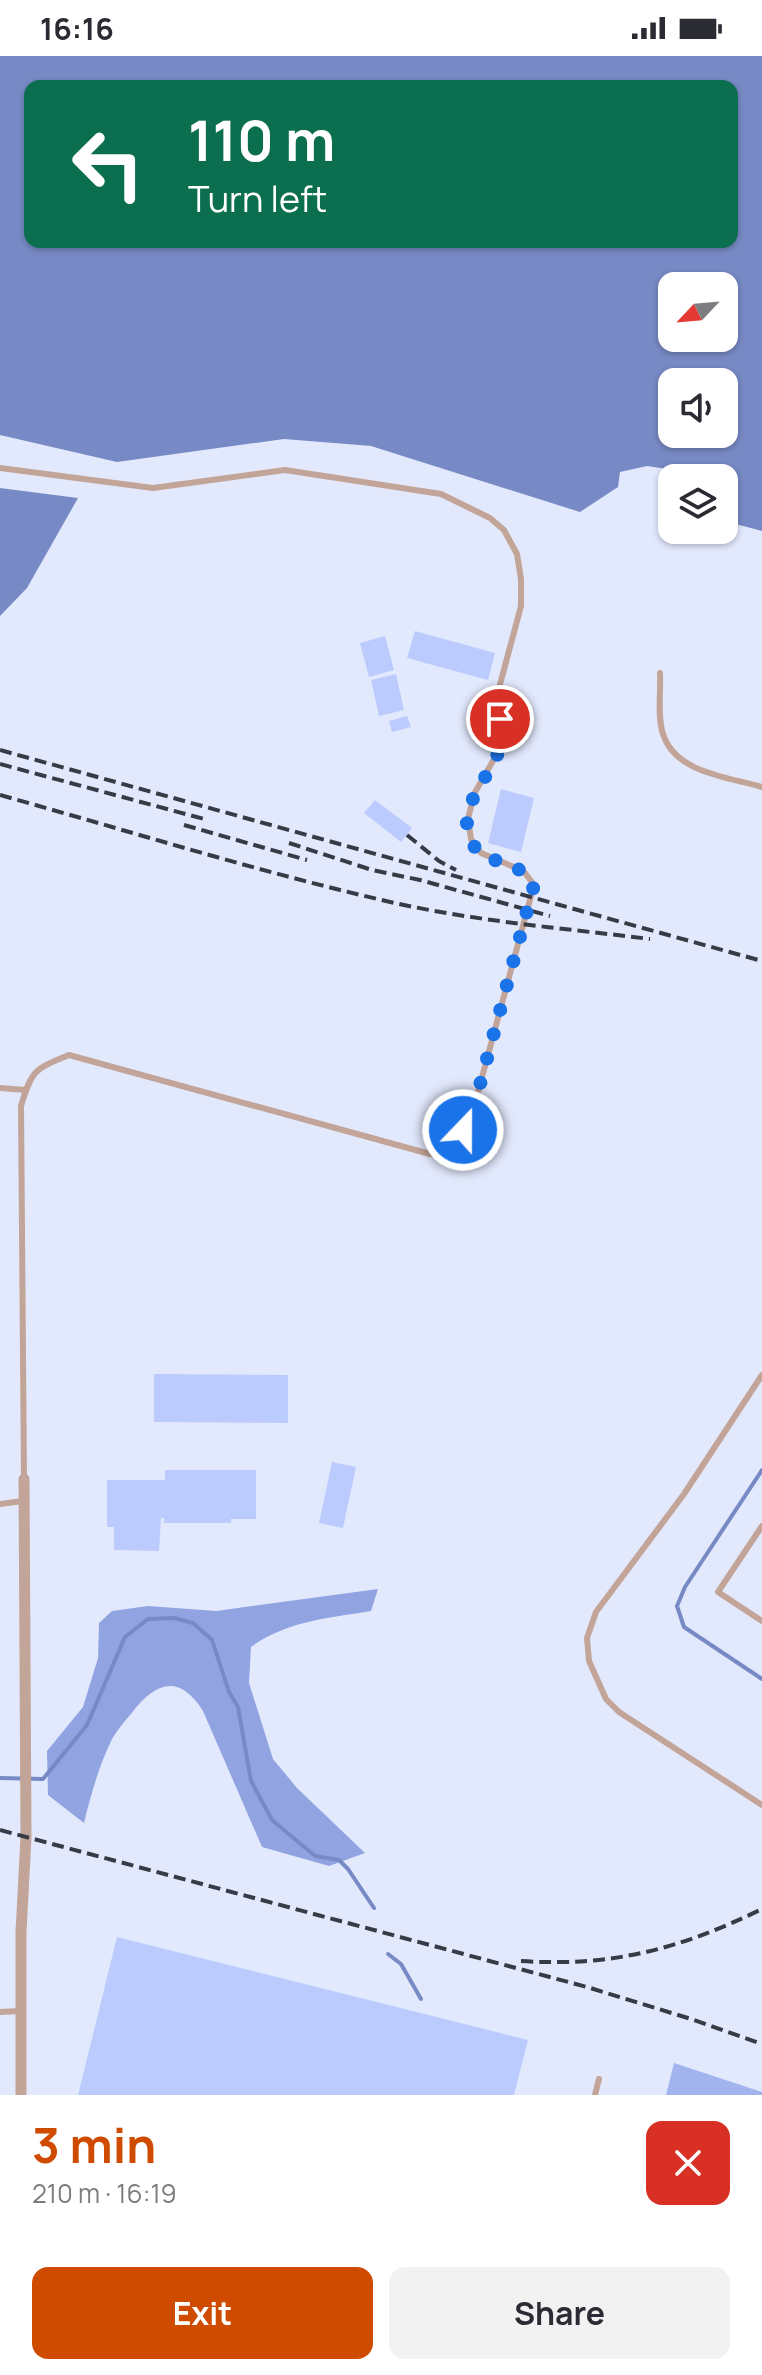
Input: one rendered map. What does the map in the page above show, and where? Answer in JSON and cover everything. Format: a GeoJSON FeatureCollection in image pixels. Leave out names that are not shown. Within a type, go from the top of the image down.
{"type":"FeatureCollection","features":[{"type":"Feature","properties":{"kind":"street"},"geometry":{"type":"LineString","coordinates":[[21,2095],[26,1837],[24,1479]]}},
{"type":"Feature","properties":{"kind":"lane"},"geometry":{"type":"LineString","coordinates":[[0,468],[153,488],[285,470],[441,494],[490,518],[504,530],[517,554],[521,606],[498,692],[501,747],[474,794],[468,819],[471,839],[481,853],[525,873],[534,885],[475,1103],[463,1130],[452,1144],[430,1154],[69,1055],[38,1068],[21,1106],[24,1479]]}},
{"type":"Feature","properties":{"kind":"lane"},"geometry":{"type":"LineString","coordinates":[[660,673],[661,732],[671,752],[699,770],[762,787]]}},
{"type":"Feature","properties":{"kind":"lane"},"geometry":{"type":"LineString","coordinates":[[0,1088],[26,1090]]}},
{"type":"Feature","properties":{"kind":"lane"},"geometry":{"type":"LineString","coordinates":[[762,1375],[684,1494],[596,1612],[587,1638],[589,1661],[606,1699],[619,1712],[762,1805]]}},
{"type":"Feature","properties":{"kind":"lane"},"geometry":{"type":"LineString","coordinates":[[0,1504],[23,1501]]}},
{"type":"Feature","properties":{"kind":"lane"},"geometry":{"type":"LineString","coordinates":[[762,1526],[718,1592],[762,1621]]}},
{"type":"Feature","properties":{"kind":"lane"},"geometry":{"type":"LineString","coordinates":[[0,2012],[21,2011]]}},
{"type":"Feature","properties":{"kind":"lane"},"geometry":{"type":"LineString","coordinates":[[595,2095],[599,2079]]}},
{"type":"Feature","properties":{"kind":"shaded area"},"geometry":{"type":"Polygon","coordinates":[[[0,56],[762,56],[762,531],[738,525],[738,464],[658,464],[658,468],[647,466],[620,472],[618,487],[580,512],[371,446],[284,439],[117,462],[0,435],[0,56]]]}},
{"type":"Feature","properties":{"kind":"shaded area"},"geometry":{"type":"Polygon","coordinates":[[[0,488],[78,498],[27,588],[0,616],[0,488]]]}},
{"type":"Feature","properties":{"kind":"shaded area"},"geometry":{"type":"Polygon","coordinates":[[[378,1589],[371,1611],[294,1626],[251,1647],[249,1683],[273,1759],[297,1788],[365,1853],[329,1866],[262,1847],[203,1711],[185,1691],[176,1687],[167,1686],[149,1695],[116,1732],[99,1770],[84,1823],[48,1795],[47,1751],[83,1707],[98,1658],[99,1623],[112,1611],[148,1606],[216,1611],[378,1589]]]}},
{"type":"Feature","properties":{"kind":"shaded area"},"geometry":{"type":"Polygon","coordinates":[[[674,2063],[762,2092],[762,2095],[666,2095],[674,2063]]]}},
{"type":"Feature","properties":{"kind":"building"},"geometry":{"type":"Polygon","coordinates":[[[415,631],[495,653],[488,680],[407,658],[415,631]]]}},
{"type":"Feature","properties":{"kind":"building"},"geometry":{"type":"Polygon","coordinates":[[[385,636],[394,670],[369,677],[360,643],[385,636]]]}},
{"type":"Feature","properties":{"kind":"building"},"geometry":{"type":"Polygon","coordinates":[[[396,674],[404,710],[379,716],[371,680],[396,674]]]}},
{"type":"Feature","properties":{"kind":"building"},"geometry":{"type":"Polygon","coordinates":[[[407,716],[411,727],[392,732],[389,721],[407,716]]]}},
{"type":"Feature","properties":{"kind":"building"},"geometry":{"type":"Polygon","coordinates":[[[501,789],[534,798],[521,852],[488,843],[501,789]]]}},
{"type":"Feature","properties":{"kind":"building"},"geometry":{"type":"Polygon","coordinates":[[[375,800],[412,828],[401,842],[364,813],[375,800]]]}},
{"type":"Feature","properties":{"kind":"building"},"geometry":{"type":"Polygon","coordinates":[[[154,1374],[288,1375],[288,1423],[154,1422],[154,1374]]]}},
{"type":"Feature","properties":{"kind":"building"},"geometry":{"type":"Polygon","coordinates":[[[332,1462],[356,1467],[343,1528],[319,1523],[332,1462]]]}},
{"type":"Feature","properties":{"kind":"building"},"geometry":{"type":"Polygon","coordinates":[[[165,1470],[256,1470],[256,1519],[231,1519],[231,1523],[164,1523],[164,1518],[161,1518],[159,1551],[114,1550],[114,1527],[107,1527],[107,1480],[165,1480],[165,1470]]]}},
{"type":"Feature","properties":{"kind":"building"},"geometry":{"type":"Polygon","coordinates":[[[117,1937],[528,2040],[514,2095],[78,2095],[117,1937]]]}},
{"type":"Feature","properties":{"kind":"waterway"},"geometry":{"type":"LineString","coordinates":[[762,1470],[685,1587],[677,1606],[684,1627],[762,1679]]}},
{"type":"Feature","properties":{"kind":"waterway"},"geometry":{"type":"LineString","coordinates":[[0,1778],[43,1779],[87,1725],[125,1637],[148,1619],[174,1618],[193,1623],[212,1640],[229,1692],[238,1707],[251,1781],[272,1820],[315,1856],[339,1860],[374,1908]]}},
{"type":"Feature","properties":{"kind":"waterway"},"geometry":{"type":"LineString","coordinates":[[388,1954],[401,1964],[421,1999]]}},
{"type":"Feature","properties":{"kind":"railway"},"geometry":{"type":"LineString","coordinates":[[0,750],[762,961]]}},
{"type":"Feature","properties":{"kind":"railway"},"geometry":{"type":"LineString","coordinates":[[0,764],[204,819]]}},
{"type":"Feature","properties":{"kind":"railway"},"geometry":{"type":"LineString","coordinates":[[0,795],[241,864],[386,901],[484,919],[650,939]]}},
{"type":"Feature","properties":{"kind":"railway"},"geometry":{"type":"LineString","coordinates":[[184,825],[307,860]]}},
{"type":"Feature","properties":{"kind":"railway"},"geometry":{"type":"LineString","coordinates":[[407,835],[439,861],[456,870]]}},
{"type":"Feature","properties":{"kind":"railway"},"geometry":{"type":"LineString","coordinates":[[289,843],[372,870],[550,916]]}},
{"type":"Feature","properties":{"kind":"railway"},"geometry":{"type":"LineString","coordinates":[[0,1830],[587,1987],[762,2044]]}},
{"type":"Feature","properties":{"kind":"railway"},"geometry":{"type":"LineString","coordinates":[[521,1961],[586,1961],[645,1952],[703,1935],[762,1909]]}},
{"type":"Feature","properties":{"kind":"route"},"geometry":{"type":"LineString","coordinates":[[463,1130],[475,1103],[534,885],[525,873],[481,853],[471,839],[469,810],[474,794],[501,747],[500,719]]}}]}
